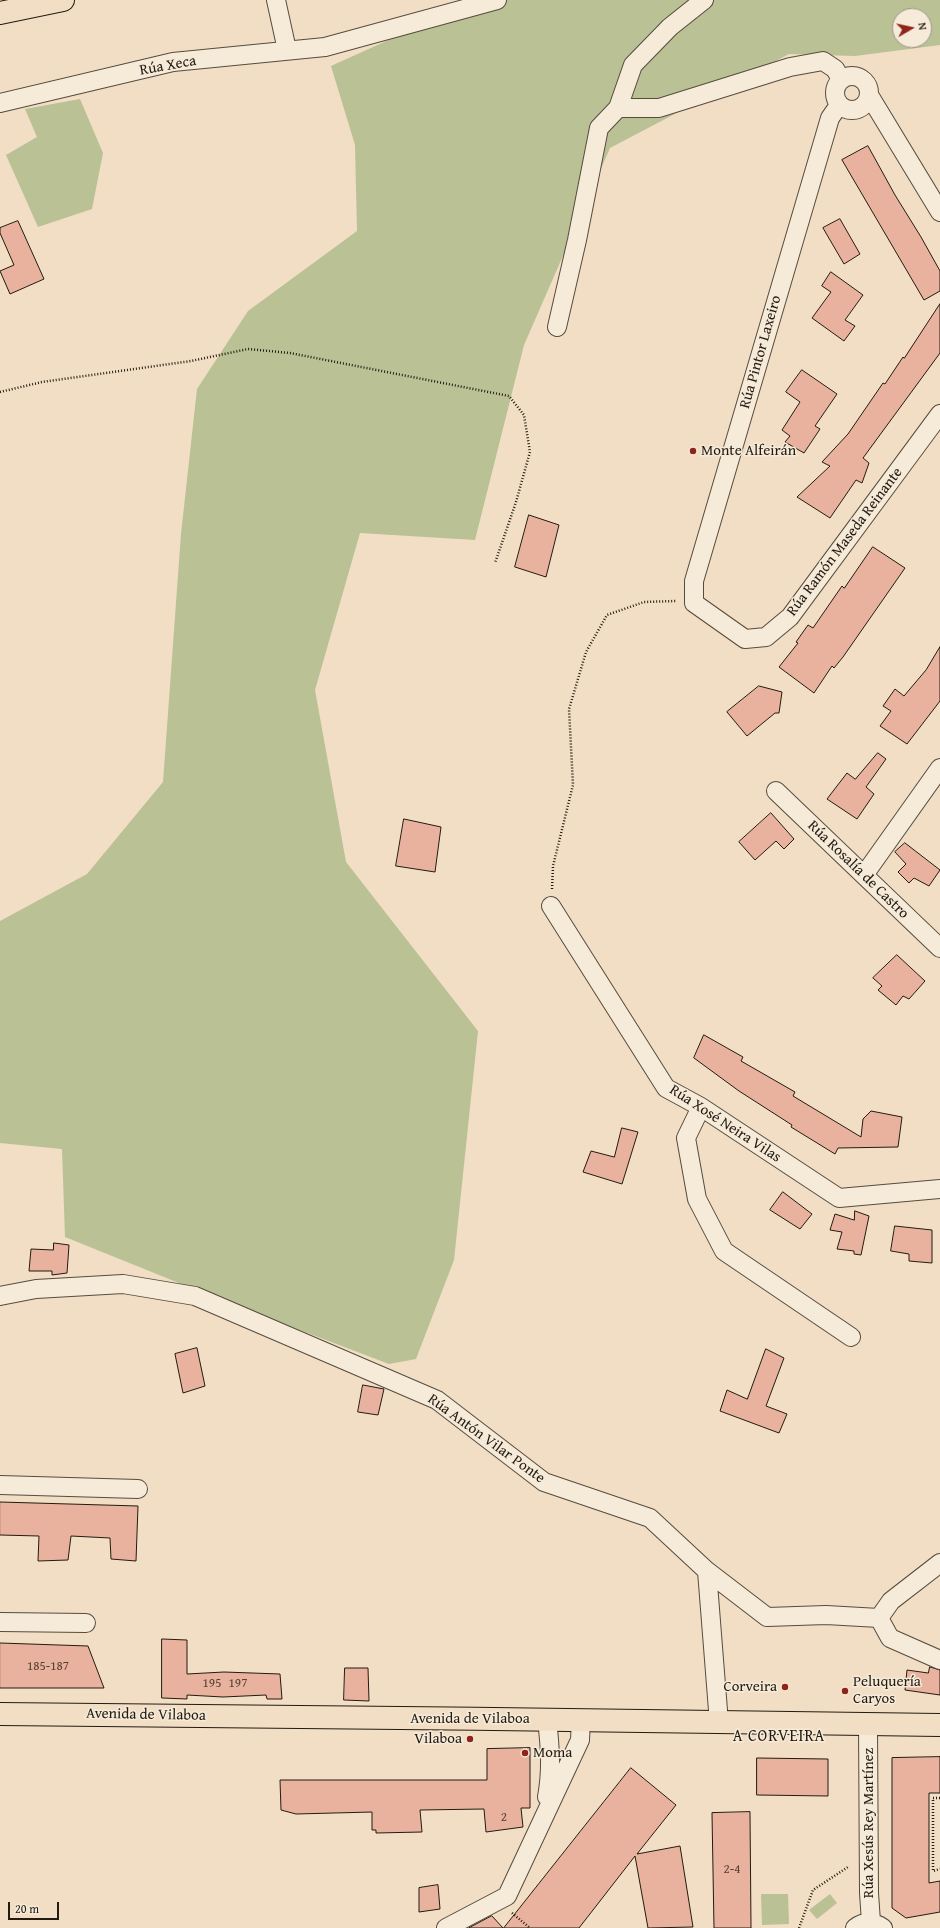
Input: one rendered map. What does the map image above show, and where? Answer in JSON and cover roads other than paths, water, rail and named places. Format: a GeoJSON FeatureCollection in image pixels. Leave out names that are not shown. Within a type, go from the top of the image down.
{"type":"FeatureCollection","features":[{"type":"Feature","properties":{"kind":"highway"},"geometry":{"type":"LineString","coordinates":[[0,14],[63,0]]}},
{"type":"Feature","properties":{"kind":"highway","name":"Avenida de Vilaboa"},"geometry":{"type":"LineString","coordinates":[[0,1714],[581,1719],[719,1723],[940,1725]]}},
{"type":"Feature","properties":{"kind":"street"},"geometry":{"type":"LineString","coordinates":[[276,0],[287,50]]}},
{"type":"Feature","properties":{"kind":"street","name":"Rúa Xeca"},"geometry":{"type":"LineString","coordinates":[[0,103],[173,62],[324,46],[497,0]]}},
{"type":"Feature","properties":{"kind":"street"},"geometry":{"type":"LineString","coordinates":[[557,327],[577,240],[598,128],[618,108],[633,65],[670,27],[704,0]]}},
{"type":"Feature","properties":{"kind":"street"},"geometry":{"type":"LineString","coordinates":[[618,108],[659,108],[790,67],[823,61],[835,69],[841,79]]}},
{"type":"Feature","properties":{"kind":"street"},"geometry":{"type":"LineString","coordinates":[[869,94],[865,103],[857,109],[848,109],[836,101],[835,92],[841,79],[850,75],[860,77],[867,85],[869,94],[940,212]]}},
{"type":"Feature","properties":{"kind":"street","name":"Rúa Pintor Laxeiro"},"geometry":{"type":"LineString","coordinates":[[694,603],[694,581],[830,118],[839,104]]}},
{"type":"Feature","properties":{"kind":"street","name":"Rúa Ramón Maseda Reinante"},"geometry":{"type":"LineString","coordinates":[[694,603],[745,639],[766,637],[790,617],[940,414]]}},
{"type":"Feature","properties":{"kind":"street"},"geometry":{"type":"LineString","coordinates":[[864,874],[940,768]]}},
{"type":"Feature","properties":{"kind":"street","name":"Rúa Rosalía de Castro"},"geometry":{"type":"LineString","coordinates":[[776,791],[940,948]]}},
{"type":"Feature","properties":{"kind":"street","name":"Rúa Xosé Neira Vilas"},"geometry":{"type":"LineString","coordinates":[[551,906],[666,1088],[701,1107],[839,1198],[940,1189]]}},
{"type":"Feature","properties":{"kind":"street"},"geometry":{"type":"LineString","coordinates":[[701,1107],[686,1138],[697,1199],[724,1251],[851,1336]]}},
{"type":"Feature","properties":{"kind":"street","name":"Rúa Antón Vilar Ponte"},"geometry":{"type":"LineString","coordinates":[[0,1296],[36,1289],[123,1284],[196,1296],[436,1400],[544,1482],[650,1518],[707,1571],[767,1617],[826,1616],[879,1618]]}},
{"type":"Feature","properties":{"kind":"street"},"geometry":{"type":"LineString","coordinates":[[0,1485],[138,1489]]}},
{"type":"Feature","properties":{"kind":"street"},"geometry":{"type":"LineString","coordinates":[[940,1563],[891,1601],[879,1618],[890,1638],[940,1660]]}},
{"type":"Feature","properties":{"kind":"street"},"geometry":{"type":"LineString","coordinates":[[707,1571],[719,1723]]}},
{"type":"Feature","properties":{"kind":"street"},"geometry":{"type":"LineString","coordinates":[[0,1622],[86,1623]]}},
{"type":"Feature","properties":{"kind":"street"},"geometry":{"type":"LineString","coordinates":[[543,1819],[550,1781],[551,1750],[547,1719]]}},
{"type":"Feature","properties":{"kind":"street"},"geometry":{"type":"LineString","coordinates":[[446,1928],[507,1896],[580,1740],[581,1719]]}},
{"type":"Feature","properties":{"kind":"street","name":"Rúa Xesús Rey Martínez"},"geometry":{"type":"LineString","coordinates":[[868,1724],[869,1926]]}},
{"type":"Feature","properties":{"kind":"street"},"geometry":{"type":"LineString","coordinates":[[551,1750],[557,1759],[564,1761],[572,1756]]}},
{"type":"Feature","properties":{"kind":"place","name":"Monte Alfeirán"},"geometry":{"type":"Point","coordinates":[693,451]}},
{"type":"Feature","properties":{"kind":"place","name":"Corveira"},"geometry":{"type":"Point","coordinates":[785,1687]}},
{"type":"Feature","properties":{"kind":"place","name":"Peluquería Caryos"},"geometry":{"type":"Point","coordinates":[845,1691]}},
{"type":"Feature","properties":{"kind":"place","name":"Vilaboa"},"geometry":{"type":"Point","coordinates":[470,1739]}},
{"type":"Feature","properties":{"kind":"place","name":"Moma"},"geometry":{"type":"Point","coordinates":[525,1753]}},
{"type":"Feature","properties":{"kind":"district","name":"A CORVEIRA"},"geometry":{"type":"Point","coordinates":[779,1737]}}]}
